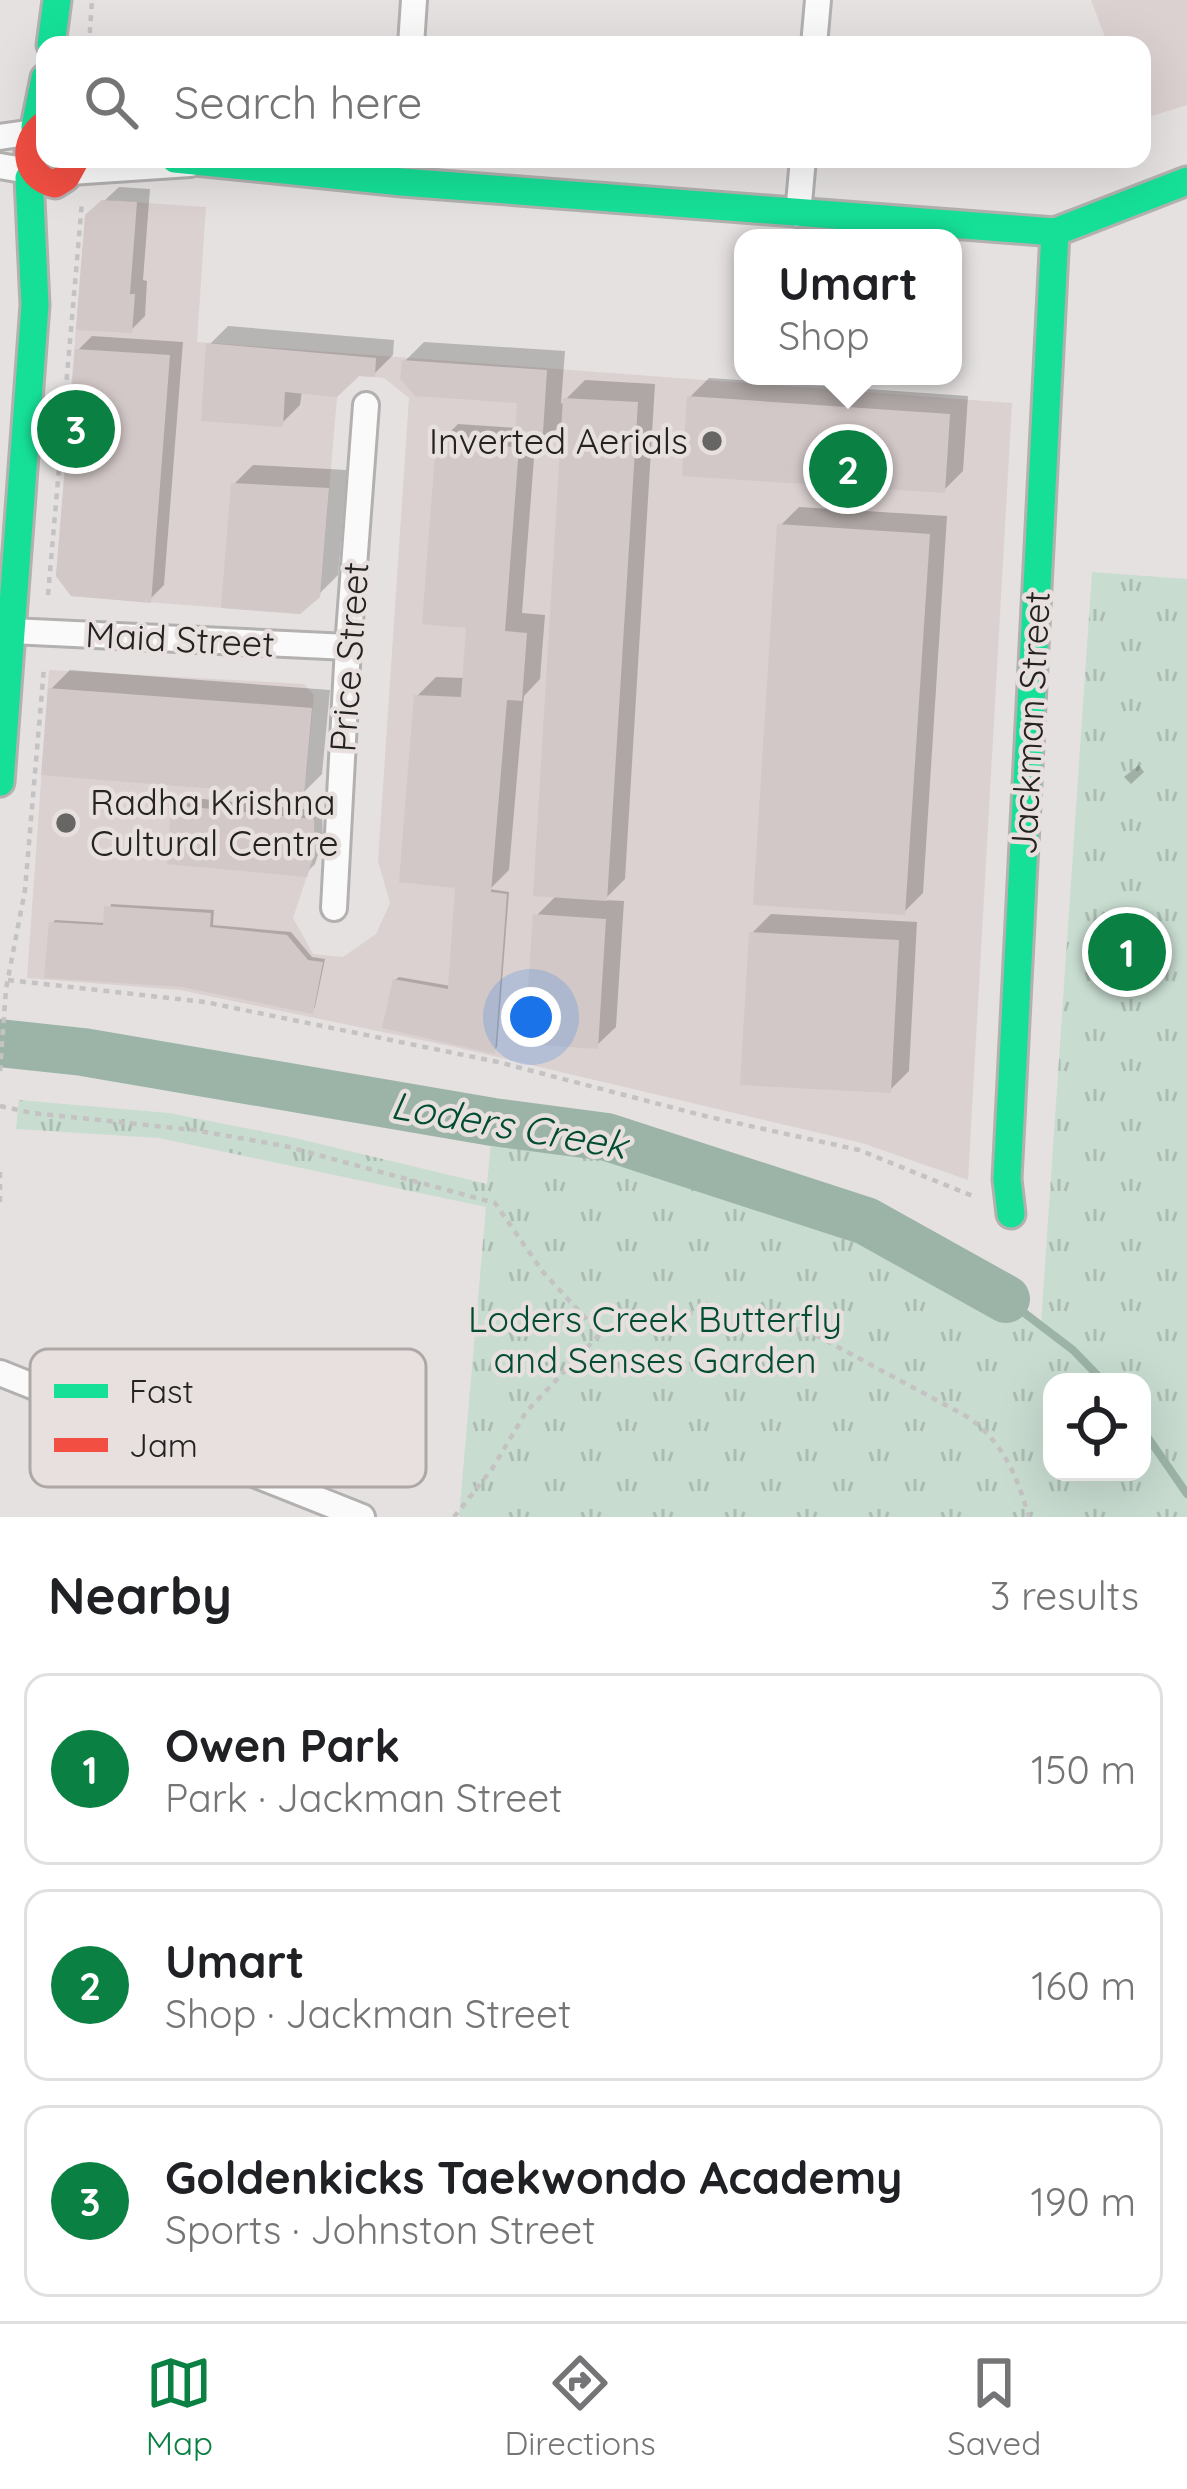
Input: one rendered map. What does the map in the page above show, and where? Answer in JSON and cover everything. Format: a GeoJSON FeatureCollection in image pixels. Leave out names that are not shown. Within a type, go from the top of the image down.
{"type":"FeatureCollection","features":[{"type":"Feature","properties":{"kind":"street"},"geometry":{"type":"LineString","coordinates":[[412,36],[414,0]]}},
{"type":"Feature","properties":{"kind":"street"},"geometry":{"type":"LineString","coordinates":[[815,36],[818,0]]}},
{"type":"Feature","properties":{"kind":"street"},"geometry":{"type":"LineString","coordinates":[[55,36],[57,5]]}},
{"type":"Feature","properties":{"kind":"street"},"geometry":{"type":"LineString","coordinates":[[27,130],[18,147],[17,171],[35,305]]}},
{"type":"Feature","properties":{"kind":"street"},"geometry":{"type":"LineString","coordinates":[[17,171],[44,183],[68,171],[104,168]]}},
{"type":"Feature","properties":{"kind":"street"},"geometry":{"type":"LineString","coordinates":[[338,168],[798,214],[1055,232],[1187,182]]}},
{"type":"Feature","properties":{"kind":"street"},"geometry":{"type":"LineString","coordinates":[[798,214],[802,168]]}},
{"type":"Feature","properties":{"kind":"street"},"geometry":{"type":"LineString","coordinates":[[0,782],[35,305],[68,171]]}},
{"type":"Feature","properties":{"kind":"street","name":"Jackman Street"},"geometry":{"type":"LineString","coordinates":[[1011,1214],[1007,1179],[1055,232]]}},
{"type":"Feature","properties":{"kind":"street","name":"Price Street"},"geometry":{"type":"LineString","coordinates":[[334,908],[366,406]]}},
{"type":"Feature","properties":{"kind":"street","name":"Maid Street"},"geometry":{"type":"LineString","coordinates":[[11,631],[348,647]]}},
{"type":"Feature","properties":{"kind":"street"},"geometry":{"type":"LineString","coordinates":[[0,1373],[30,1385]]}},
{"type":"Feature","properties":{"kind":"street"},"geometry":{"type":"LineString","coordinates":[[287,1487],[362,1517]]}},
{"type":"Feature","properties":{"kind":"path"},"geometry":{"type":"LineString","coordinates":[[90,36],[92,0]]}},
{"type":"Feature","properties":{"kind":"path"},"geometry":{"type":"LineString","coordinates":[[49,595],[79,210],[89,194]]}},
{"type":"Feature","properties":{"kind":"path"},"geometry":{"type":"LineString","coordinates":[[0,1071],[7,985],[25,890],[44,668]]}},
{"type":"Feature","properties":{"kind":"path"},"geometry":{"type":"LineString","coordinates":[[7,985],[205,1002],[498,1062],[859,1150],[974,1196]]}},
{"type":"Feature","properties":{"kind":"path"},"geometry":{"type":"LineString","coordinates":[[0,1106],[285,1146],[495,1203],[543,1272],[600,1334]]}},
{"type":"Feature","properties":{"kind":"path"},"geometry":{"type":"LineString","coordinates":[[0,1172],[0,1204]]}},
{"type":"Feature","properties":{"kind":"path"},"geometry":{"type":"LineString","coordinates":[[454,1517],[492,1469],[526,1412],[600,1334],[699,1311],[810,1331],[986,1430],[1016,1473],[1029,1517]]}},
{"type":"Feature","properties":{"kind":"shaded area"},"geometry":{"type":"Polygon","coordinates":[[[1091,0],[1187,0],[1187,105],[1151,116],[1151,36],[1105,36],[1091,0]]]}},
{"type":"Feature","properties":{"kind":"shaded area"},"geometry":{"type":"Polygon","coordinates":[[[102,200],[206,207],[197,342],[1012,403],[968,1180],[862,1143],[455,1047],[180,990],[27,978],[49,670],[304,684],[314,695],[304,796],[314,819],[315,852],[293,918],[313,954],[343,957],[376,934],[390,903],[378,861],[409,398],[384,378],[359,376],[337,397],[320,597],[300,614],[71,596],[56,576],[85,215],[102,200]]]}},
{"type":"Feature","properties":{"kind":"green space","name":"Loders Creek Butterfly and Senses Garden"},"geometry":{"type":"Polygon","coordinates":[[[1092,572],[1187,579],[1187,1517],[459,1517],[486,1207],[159,1138],[16,1129],[19,1100],[169,1113],[487,1184],[493,1122],[607,1137],[866,1221],[1006,1299],[1041,1325],[1092,572]]]}},
{"type":"Feature","properties":{"kind":"building"},"geometry":{"type":"Polygon","coordinates":[[[102,200],[137,202],[132,333],[76,330],[85,215],[102,200]]]}},
{"type":"Feature","properties":{"kind":"building"},"geometry":{"type":"Polygon","coordinates":[[[206,343],[376,358],[375,377],[359,376],[337,397],[285,392],[283,427],[201,421],[206,343]]]}},
{"type":"Feature","properties":{"kind":"building"},"geometry":{"type":"Polygon","coordinates":[[[75,349],[170,355],[151,603],[71,596],[56,576],[75,349]]]}},
{"type":"Feature","properties":{"kind":"building"},"geometry":{"type":"Polygon","coordinates":[[[402,360],[547,370],[542,448],[519,447],[505,631],[527,633],[522,701],[507,700],[491,892],[507,894],[495,1054],[382,1028],[393,979],[448,989],[455,888],[399,882],[414,695],[461,697],[466,628],[422,624],[436,441],[514,447],[517,403],[415,396],[400,379],[402,360]]]}},
{"type":"Feature","properties":{"kind":"building"},"geometry":{"type":"Polygon","coordinates":[[[687,396],[950,414],[945,493],[682,476],[687,396]]]}},
{"type":"Feature","properties":{"kind":"building"},"geometry":{"type":"Polygon","coordinates":[[[563,398],[638,402],[607,901],[533,896],[563,398]]]}},
{"type":"Feature","properties":{"kind":"building"},"geometry":{"type":"Polygon","coordinates":[[[231,483],[329,488],[320,597],[300,614],[221,608],[231,483]]]}},
{"type":"Feature","properties":{"kind":"building"},"geometry":{"type":"Polygon","coordinates":[[[777,524],[930,534],[905,915],[753,905],[777,524]]]}},
{"type":"Feature","properties":{"kind":"building"},"geometry":{"type":"Polygon","coordinates":[[[48,688],[312,708],[304,796],[41,775],[48,688]]]}},
{"type":"Feature","properties":{"kind":"building"},"geometry":{"type":"Polygon","coordinates":[[[171,805],[314,819],[315,852],[307,877],[167,864],[171,805]]]}},
{"type":"Feature","properties":{"kind":"building"},"geometry":{"type":"Polygon","coordinates":[[[104,906],[211,913],[210,927],[287,935],[308,960],[323,962],[313,1014],[182,987],[44,978],[49,922],[103,925],[104,906]]]}},
{"type":"Feature","properties":{"kind":"building"},"geometry":{"type":"Polygon","coordinates":[[[533,914],[606,919],[598,1049],[524,1044],[533,914]]]}},
{"type":"Feature","properties":{"kind":"building"},"geometry":{"type":"Polygon","coordinates":[[[749,932],[899,940],[891,1093],[740,1085],[749,932]]]}},
{"type":"Feature","properties":{"kind":"waterway","name":"Loders Creek"},"geometry":{"type":"LineString","coordinates":[[0,1043],[83,1052],[607,1137],[866,1221],[1006,1299]]}},
{"type":"Feature","properties":{"kind":"waterway","name":"Loders Creek"},"geometry":{"type":"LineString","coordinates":[[1006,1299],[1095,1373]]}},
{"type":"Feature","properties":{"kind":"waterway","name":"Loders Creek"},"geometry":{"type":"LineString","coordinates":[[1151,1442],[1187,1494]]}},
{"type":"Feature","properties":{"kind":"traffic: fast"},"geometry":{"type":"LineString","coordinates":[[52,36],[57,0]]}},
{"type":"Feature","properties":{"kind":"traffic: fast"},"geometry":{"type":"LineString","coordinates":[[35,127],[36,122]]}},
{"type":"Feature","properties":{"kind":"traffic: fast"},"geometry":{"type":"LineString","coordinates":[[264,168],[1055,232],[1187,181]]}},
{"type":"Feature","properties":{"kind":"traffic: fast"},"geometry":{"type":"LineString","coordinates":[[0,782],[35,305],[29,178]]}},
{"type":"Feature","properties":{"kind":"traffic: fast"},"geometry":{"type":"LineString","coordinates":[[1011,1214],[1007,1179],[1055,232]]}},
{"type":"Feature","properties":{"kind":"traffic: jam"},"geometry":{"type":"LineString","coordinates":[[36,133],[29,158],[37,174],[55,184],[71,168]]}},
{"type":"Feature","properties":{"kind":"place","name":"Goldenkicks Taekwondo Academy"},"geometry":{"type":"Point","coordinates":[76,429]}},
{"type":"Feature","properties":{"kind":"place","name":"Inverted Aerials"},"geometry":{"type":"Point","coordinates":[712,441]}},
{"type":"Feature","properties":{"kind":"place","name":"Umart"},"geometry":{"type":"Point","coordinates":[848,469]}},
{"type":"Feature","properties":{"kind":"place","name":"Radha Krishna Cultural Centre"},"geometry":{"type":"Point","coordinates":[66,823]}},
{"type":"Feature","properties":{"kind":"place","name":"Owen Park"},"geometry":{"type":"Point","coordinates":[1127,952]}}]}
